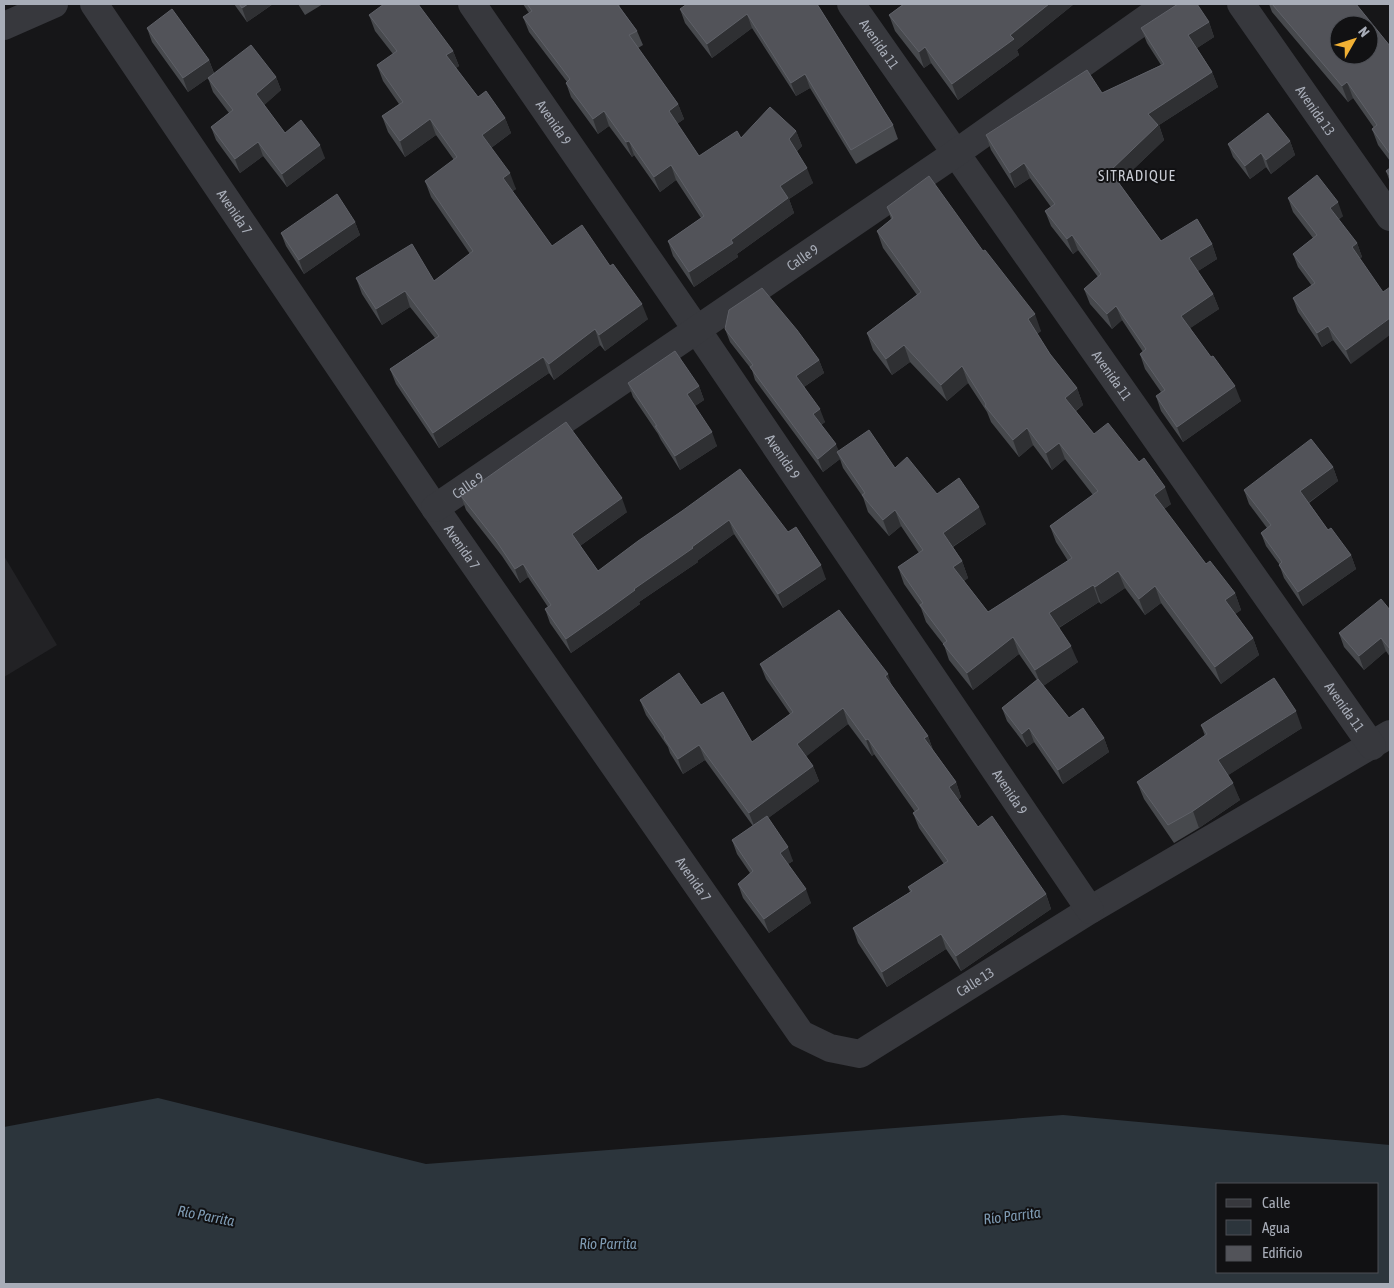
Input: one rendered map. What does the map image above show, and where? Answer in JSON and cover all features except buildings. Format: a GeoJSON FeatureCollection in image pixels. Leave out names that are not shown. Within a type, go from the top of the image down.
{"type":"FeatureCollection","features":[{"type":"Feature","properties":{"kind":"street"},"geometry":{"type":"LineString","coordinates":[[4,26],[54,4]]}},
{"type":"Feature","properties":{"kind":"street","name":"Avenida 7"},"geometry":{"type":"LineString","coordinates":[[94,4],[435,508],[801,1034],[830,1048],[860,1054]]}},
{"type":"Feature","properties":{"kind":"street","name":"Avenida 9"},"geometry":{"type":"LineString","coordinates":[[472,4],[698,330],[1090,910]]}},
{"type":"Feature","properties":{"kind":"street","name":"Avenida 11"},"geometry":{"type":"LineString","coordinates":[[852,4],[956,153],[1381,740]]}},
{"type":"Feature","properties":{"kind":"street","name":"Calle 9"},"geometry":{"type":"LineString","coordinates":[[435,508],[956,153],[1168,4]]}},
{"type":"Feature","properties":{"kind":"street","name":"Avenida 13"},"geometry":{"type":"LineString","coordinates":[[1241,4],[1390,217]]}},
{"type":"Feature","properties":{"kind":"street","name":"Calle 13"},"geometry":{"type":"LineString","coordinates":[[860,1054],[1090,910],[1381,740]]}},
{"type":"Feature","properties":{"kind":"shaded area"},"geometry":{"type":"Polygon","coordinates":[[[4,556],[57,645],[4,677],[4,556]]]}},
{"type":"Feature","properties":{"kind":"water","name":"Río Parrita"},"geometry":{"type":"Polygon","coordinates":[[[158,1098],[426,1164],[1063,1115],[1390,1145],[1390,1284],[4,1284],[4,1127],[158,1098]]]}},
{"type":"Feature","properties":{"kind":"district","name":"SITRADIQUE"},"geometry":{"type":"Point","coordinates":[1137,176]}}]}
